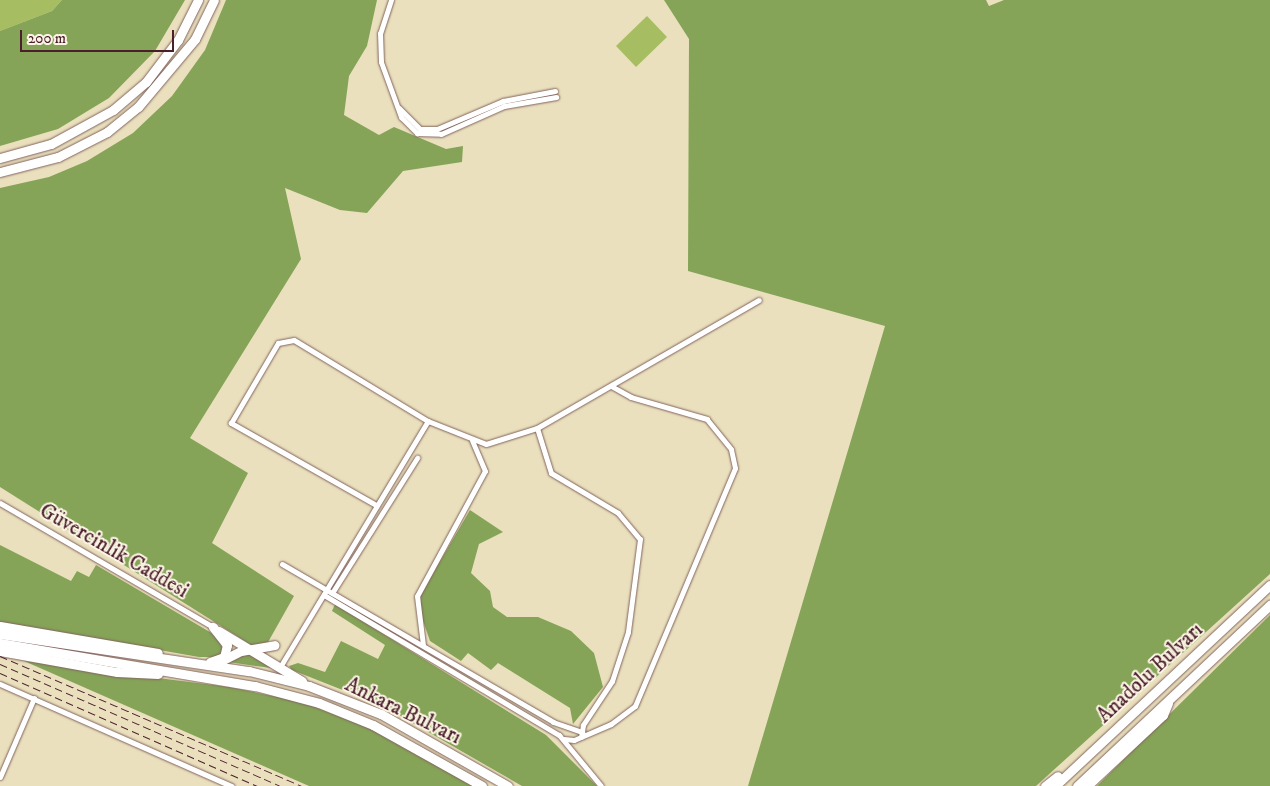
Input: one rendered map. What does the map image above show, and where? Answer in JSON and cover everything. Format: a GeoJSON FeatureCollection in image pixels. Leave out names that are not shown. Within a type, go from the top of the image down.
{"type":"FeatureCollection","features":[{"type":"Feature","properties":{"kind":"main road"},"geometry":{"type":"LineString","coordinates":[[0,158],[51,144],[113,110],[146,82],[178,40],[198,0]]}},
{"type":"Feature","properties":{"kind":"main road"},"geometry":{"type":"LineString","coordinates":[[0,172],[58,157],[107,132],[138,107],[195,40],[214,0]]}},
{"type":"Feature","properties":{"kind":"main road","name":"Anadolu Bulvarı"},"geometry":{"type":"LineString","coordinates":[[1055,786],[1270,585]]}},
{"type":"Feature","properties":{"kind":"main road","name":"Anadolu Bulvarı"},"geometry":{"type":"LineString","coordinates":[[1078,786],[1270,604]]}},
{"type":"Feature","properties":{"kind":"main road","name":"Ankara Bulvarı"},"geometry":{"type":"LineString","coordinates":[[0,626],[143,649],[189,661],[308,686],[381,714],[508,786]]}},
{"type":"Feature","properties":{"kind":"main road"},"geometry":{"type":"LineString","coordinates":[[212,627],[254,650],[308,686]]}},
{"type":"Feature","properties":{"kind":"main road"},"geometry":{"type":"LineString","coordinates":[[212,627],[227,645],[224,657],[214,662]]}},
{"type":"Feature","properties":{"kind":"main road","name":"Ankara Bulvarı"},"geometry":{"type":"LineString","coordinates":[[0,634],[319,703],[374,725],[482,786]]}},
{"type":"Feature","properties":{"kind":"main road","name":"Ankara Bulvarı"},"geometry":{"type":"LineString","coordinates":[[0,644],[105,656],[189,661]]}},
{"type":"Feature","properties":{"kind":"main road"},"geometry":{"type":"LineString","coordinates":[[189,661],[214,662],[274,644]]}},
{"type":"Feature","properties":{"kind":"main road","name":"Ankara Bulvarı"},"geometry":{"type":"LineString","coordinates":[[0,651],[117,672],[197,676]]}},
{"type":"Feature","properties":{"kind":"main road"},"geometry":{"type":"LineString","coordinates":[[1087,786],[1163,715],[1170,699]]}},
{"type":"Feature","properties":{"kind":"main road"},"geometry":{"type":"LineString","coordinates":[[1045,786],[1085,758]]}},
{"type":"Feature","properties":{"kind":"street"},"geometry":{"type":"LineString","coordinates":[[391,0],[379,48],[397,104],[410,128],[431,135],[504,106],[556,94]]}},
{"type":"Feature","properties":{"kind":"street"},"geometry":{"type":"LineString","coordinates":[[376,505],[231,424],[278,343],[294,340],[428,421],[471,440],[486,444],[537,428],[759,300]]}},
{"type":"Feature","properties":{"kind":"street"},"geometry":{"type":"LineString","coordinates":[[564,739],[611,724],[635,706],[735,468],[724,438],[707,420],[631,397],[610,386]]}},
{"type":"Feature","properties":{"kind":"street"},"geometry":{"type":"LineString","coordinates":[[280,667],[428,421]]}},
{"type":"Feature","properties":{"kind":"street"},"geometry":{"type":"LineString","coordinates":[[537,428],[551,473],[618,513],[640,539],[628,632],[612,681],[582,734]]}},
{"type":"Feature","properties":{"kind":"street"},"geometry":{"type":"LineString","coordinates":[[423,645],[417,596],[485,471],[483,458],[471,440]]}},
{"type":"Feature","properties":{"kind":"street"},"geometry":{"type":"LineString","coordinates":[[329,598],[417,458]]}},
{"type":"Feature","properties":{"kind":"street","name":"Güvercinlik Caddesi"},"geometry":{"type":"LineString","coordinates":[[0,503],[212,627]]}},
{"type":"Feature","properties":{"kind":"street"},"geometry":{"type":"LineString","coordinates":[[282,564],[325,592],[329,598],[564,739],[601,786]]}},
{"type":"Feature","properties":{"kind":"street"},"geometry":{"type":"LineString","coordinates":[[325,592],[332,592],[553,722],[582,734]]}},
{"type":"Feature","properties":{"kind":"street"},"geometry":{"type":"LineString","coordinates":[[0,684],[231,786]]}},
{"type":"Feature","properties":{"kind":"street"},"geometry":{"type":"LineString","coordinates":[[0,777],[34,698]]}},
{"type":"Feature","properties":{"kind":"green space"},"geometry":{"type":"Polygon","coordinates":[[[0,0],[62,0],[52,11],[0,31],[0,0]]]}},
{"type":"Feature","properties":{"kind":"green space"},"geometry":{"type":"Polygon","coordinates":[[[62,0],[185,0],[155,51],[109,98],[58,129],[0,146],[0,31],[52,11],[62,0]]]}},
{"type":"Feature","properties":{"kind":"green space"},"geometry":{"type":"Polygon","coordinates":[[[226,0],[377,0],[367,46],[349,76],[344,115],[379,135],[394,127],[446,149],[463,146],[462,162],[403,171],[367,213],[340,210],[285,188],[301,259],[190,438],[248,473],[212,543],[294,596],[267,644],[251,645],[0,487],[0,188],[49,177],[87,161],[133,133],[172,96],[205,50],[226,0]]]}},
{"type":"Feature","properties":{"kind":"green space"},"geometry":{"type":"Polygon","coordinates":[[[664,0],[986,0],[989,6],[1004,0],[1270,0],[1270,574],[1036,786],[748,786],[885,326],[688,271],[689,39],[664,0]]]}},
{"type":"Feature","properties":{"kind":"green space"},"geometry":{"type":"Polygon","coordinates":[[[647,16],[667,37],[636,67],[616,46],[647,16]]]}},
{"type":"Feature","properties":{"kind":"green space"},"geometry":{"type":"Polygon","coordinates":[[[470,510],[503,532],[479,544],[471,573],[490,591],[493,607],[507,617],[538,617],[571,631],[594,653],[603,687],[573,724],[570,708],[498,663],[491,670],[468,653],[461,661],[430,641],[421,615],[421,594],[470,510]]]}},
{"type":"Feature","properties":{"kind":"green space"},"geometry":{"type":"Polygon","coordinates":[[[0,545],[71,581],[77,571],[89,577],[96,565],[220,638],[223,652],[216,657],[199,657],[0,622],[0,545]]]}},
{"type":"Feature","properties":{"kind":"green space"},"geometry":{"type":"Polygon","coordinates":[[[335,604],[546,735],[597,786],[522,786],[383,706],[292,670],[289,666],[298,663],[325,672],[341,641],[378,659],[385,645],[332,611],[335,604]]]}},
{"type":"Feature","properties":{"kind":"green space"},"geometry":{"type":"Polygon","coordinates":[[[1270,615],[1270,786],[1097,786],[1116,767],[1270,615]]]}},
{"type":"Feature","properties":{"kind":"green space"},"geometry":{"type":"Polygon","coordinates":[[[243,653],[252,654],[271,668],[228,662],[243,653]]]}},
{"type":"Feature","properties":{"kind":"green space"},"geometry":{"type":"Polygon","coordinates":[[[24,661],[229,687],[302,702],[376,731],[475,786],[309,786],[24,661]]]}},
{"type":"Feature","properties":{"kind":"railway"},"geometry":{"type":"LineString","coordinates":[[0,656],[302,786]]}},
{"type":"Feature","properties":{"kind":"railway"},"geometry":{"type":"LineString","coordinates":[[0,664],[280,786]]}},
{"type":"Feature","properties":{"kind":"railway"},"geometry":{"type":"LineString","coordinates":[[0,673],[257,786]]}}]}
